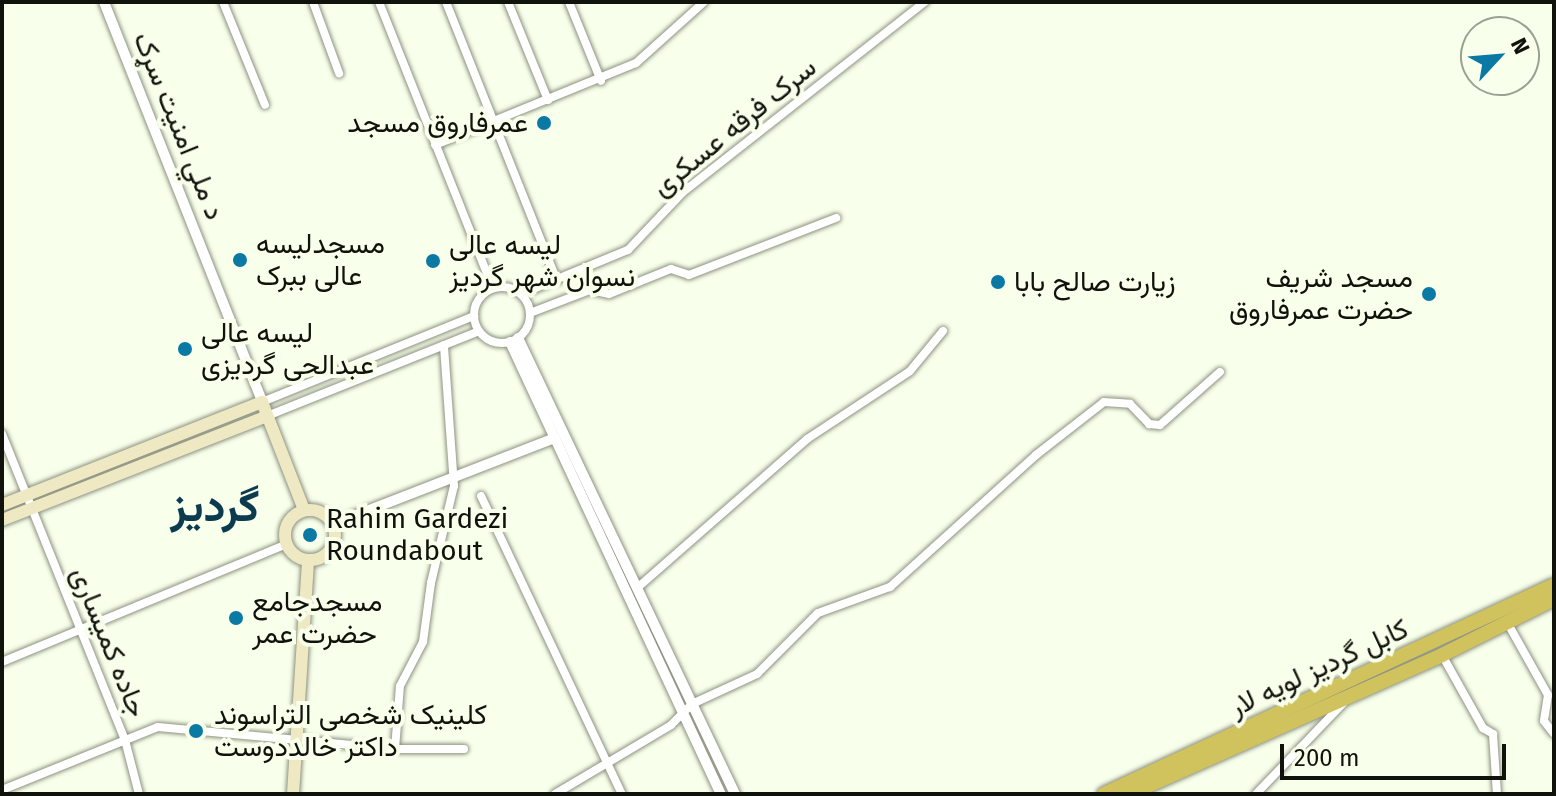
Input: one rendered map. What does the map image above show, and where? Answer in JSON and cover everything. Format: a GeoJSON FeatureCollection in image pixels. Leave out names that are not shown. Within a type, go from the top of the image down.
{"type":"FeatureCollection","features":[{"type":"Feature","properties":{"kind":"highway","name":"کابل گردیز لویه لار"},"geometry":{"type":"LineString","coordinates":[[1104,794],[1554,585]]}},
{"type":"Feature","properties":{"kind":"highway","name":"کابل گردیز لویه لار"},"geometry":{"type":"LineString","coordinates":[[1129,794],[1442,655],[1554,599]]}},
{"type":"Feature","properties":{"kind":"main road"},"geometry":{"type":"LineString","coordinates":[[2,505],[262,402],[304,510]]}},
{"type":"Feature","properties":{"kind":"main road"},"geometry":{"type":"LineString","coordinates":[[2,520],[267,416]]}},
{"type":"Feature","properties":{"kind":"main road"},"geometry":{"type":"LineString","coordinates":[[304,510],[321,512],[333,524],[331,549],[308,560]]}},
{"type":"Feature","properties":{"kind":"main road"},"geometry":{"type":"LineString","coordinates":[[304,510],[286,527],[287,544],[308,560]]}},
{"type":"Feature","properties":{"kind":"main road"},"geometry":{"type":"LineString","coordinates":[[293,794],[308,560]]}},
{"type":"Feature","properties":{"kind":"street","name":"د ملي امنیت سړک"},"geometry":{"type":"LineString","coordinates":[[104,2],[262,402]]}},
{"type":"Feature","properties":{"kind":"street"},"geometry":{"type":"LineString","coordinates":[[223,2],[265,105]]}},
{"type":"Feature","properties":{"kind":"street"},"geometry":{"type":"LineString","coordinates":[[313,2],[339,73]]}},
{"type":"Feature","properties":{"kind":"street"},"geometry":{"type":"LineString","coordinates":[[379,2],[493,288]]}},
{"type":"Feature","properties":{"kind":"street"},"geometry":{"type":"LineString","coordinates":[[446,2],[557,281]]}},
{"type":"Feature","properties":{"kind":"street"},"geometry":{"type":"LineString","coordinates":[[508,2],[548,100]]}},
{"type":"Feature","properties":{"kind":"street"},"geometry":{"type":"LineString","coordinates":[[569,2],[601,81]]}},
{"type":"Feature","properties":{"kind":"street"},"geometry":{"type":"LineString","coordinates":[[435,145],[601,81],[636,63],[704,2]]}},
{"type":"Feature","properties":{"kind":"street","name":"سرک فرقه عسکری"},"geometry":{"type":"LineString","coordinates":[[521,294],[582,272],[628,250],[682,193],[925,2]]}},
{"type":"Feature","properties":{"kind":"street"},"geometry":{"type":"LineString","coordinates":[[514,340],[530,313],[590,290],[609,294],[671,269],[689,275],[836,218]]}},
{"type":"Feature","properties":{"kind":"street"},"geometry":{"type":"LineString","coordinates":[[582,272],[590,290]]}},
{"type":"Feature","properties":{"kind":"street"},"geometry":{"type":"LineString","coordinates":[[514,340],[493,341],[479,331],[474,316],[477,301],[493,288],[509,287],[521,294],[530,313]]}},
{"type":"Feature","properties":{"kind":"street"},"geometry":{"type":"LineString","coordinates":[[262,402],[474,316]]}},
{"type":"Feature","properties":{"kind":"street"},"geometry":{"type":"LineString","coordinates":[[267,416],[479,331]]}},
{"type":"Feature","properties":{"kind":"street"},"geometry":{"type":"LineString","coordinates":[[637,588],[807,439],[910,371],[943,331]]}},
{"type":"Feature","properties":{"kind":"street"},"geometry":{"type":"LineString","coordinates":[[514,340],[555,438],[721,794]]}},
{"type":"Feature","properties":{"kind":"street"},"geometry":{"type":"LineString","coordinates":[[514,340],[735,794]]}},
{"type":"Feature","properties":{"kind":"street"},"geometry":{"type":"LineString","coordinates":[[395,749],[400,686],[423,642],[454,477],[444,345]]}},
{"type":"Feature","properties":{"kind":"street"},"geometry":{"type":"LineString","coordinates":[[555,794],[607,765],[692,704],[757,674],[818,613],[890,587],[1036,455],[1104,402],[1130,404],[1149,424],[1160,425],[1220,372]]}},
{"type":"Feature","properties":{"kind":"street","name":"جاده کمیساری"},"geometry":{"type":"LineString","coordinates":[[2,434],[125,740],[139,794]]}},
{"type":"Feature","properties":{"kind":"street"},"geometry":{"type":"LineString","coordinates":[[333,524],[555,438]]}},
{"type":"Feature","properties":{"kind":"street"},"geometry":{"type":"LineString","coordinates":[[481,496],[622,794]]}},
{"type":"Feature","properties":{"kind":"street"},"geometry":{"type":"LineString","coordinates":[[2,662],[287,544]]}},
{"type":"Feature","properties":{"kind":"street"},"geometry":{"type":"LineString","coordinates":[[1507,622],[1548,695],[1544,721],[1554,734]]}},
{"type":"Feature","properties":{"kind":"street"},"geometry":{"type":"LineString","coordinates":[[1442,655],[1483,728],[1493,734],[1497,794]]}},
{"type":"Feature","properties":{"kind":"street"},"geometry":{"type":"LineString","coordinates":[[1256,794],[1349,696]]}},
{"type":"Feature","properties":{"kind":"street"},"geometry":{"type":"LineString","coordinates":[[2,790],[158,727],[395,749],[464,749]]}},
{"type":"Feature","properties":{"kind":"place","name":"عمرفاروق مسجد"},"geometry":{"type":"Point","coordinates":[544,123]}},
{"type":"Feature","properties":{"kind":"place","name":"مسجدلیسه عالی ببرک"},"geometry":{"type":"Point","coordinates":[240,260]}},
{"type":"Feature","properties":{"kind":"place","name":"لیسه عالی نسوان شهر گردیز"},"geometry":{"type":"Point","coordinates":[433,261]}},
{"type":"Feature","properties":{"kind":"place","name":"زیارت صالح بابا"},"geometry":{"type":"Point","coordinates":[998,282]}},
{"type":"Feature","properties":{"kind":"place","name":"مسجد شریف حضرت عمرفاروق"},"geometry":{"type":"Point","coordinates":[1429,294]}},
{"type":"Feature","properties":{"kind":"place","name":"لیسه عالی عبدالحی گردیزی"},"geometry":{"type":"Point","coordinates":[185,349]}},
{"type":"Feature","properties":{"kind":"place","name":"Rahim Gardezi Roundabout"},"geometry":{"type":"Point","coordinates":[310,535]}},
{"type":"Feature","properties":{"kind":"place","name":"مسجدجامع حضرت عمر"},"geometry":{"type":"Point","coordinates":[236,618]}},
{"type":"Feature","properties":{"kind":"place","name":"کلینیک شخصی التراسوند داکتر خالددوست"},"geometry":{"type":"Point","coordinates":[196,731]}},
{"type":"Feature","properties":{"kind":"district","name":"گردیز"},"geometry":{"type":"Point","coordinates":[215,507]}}]}
